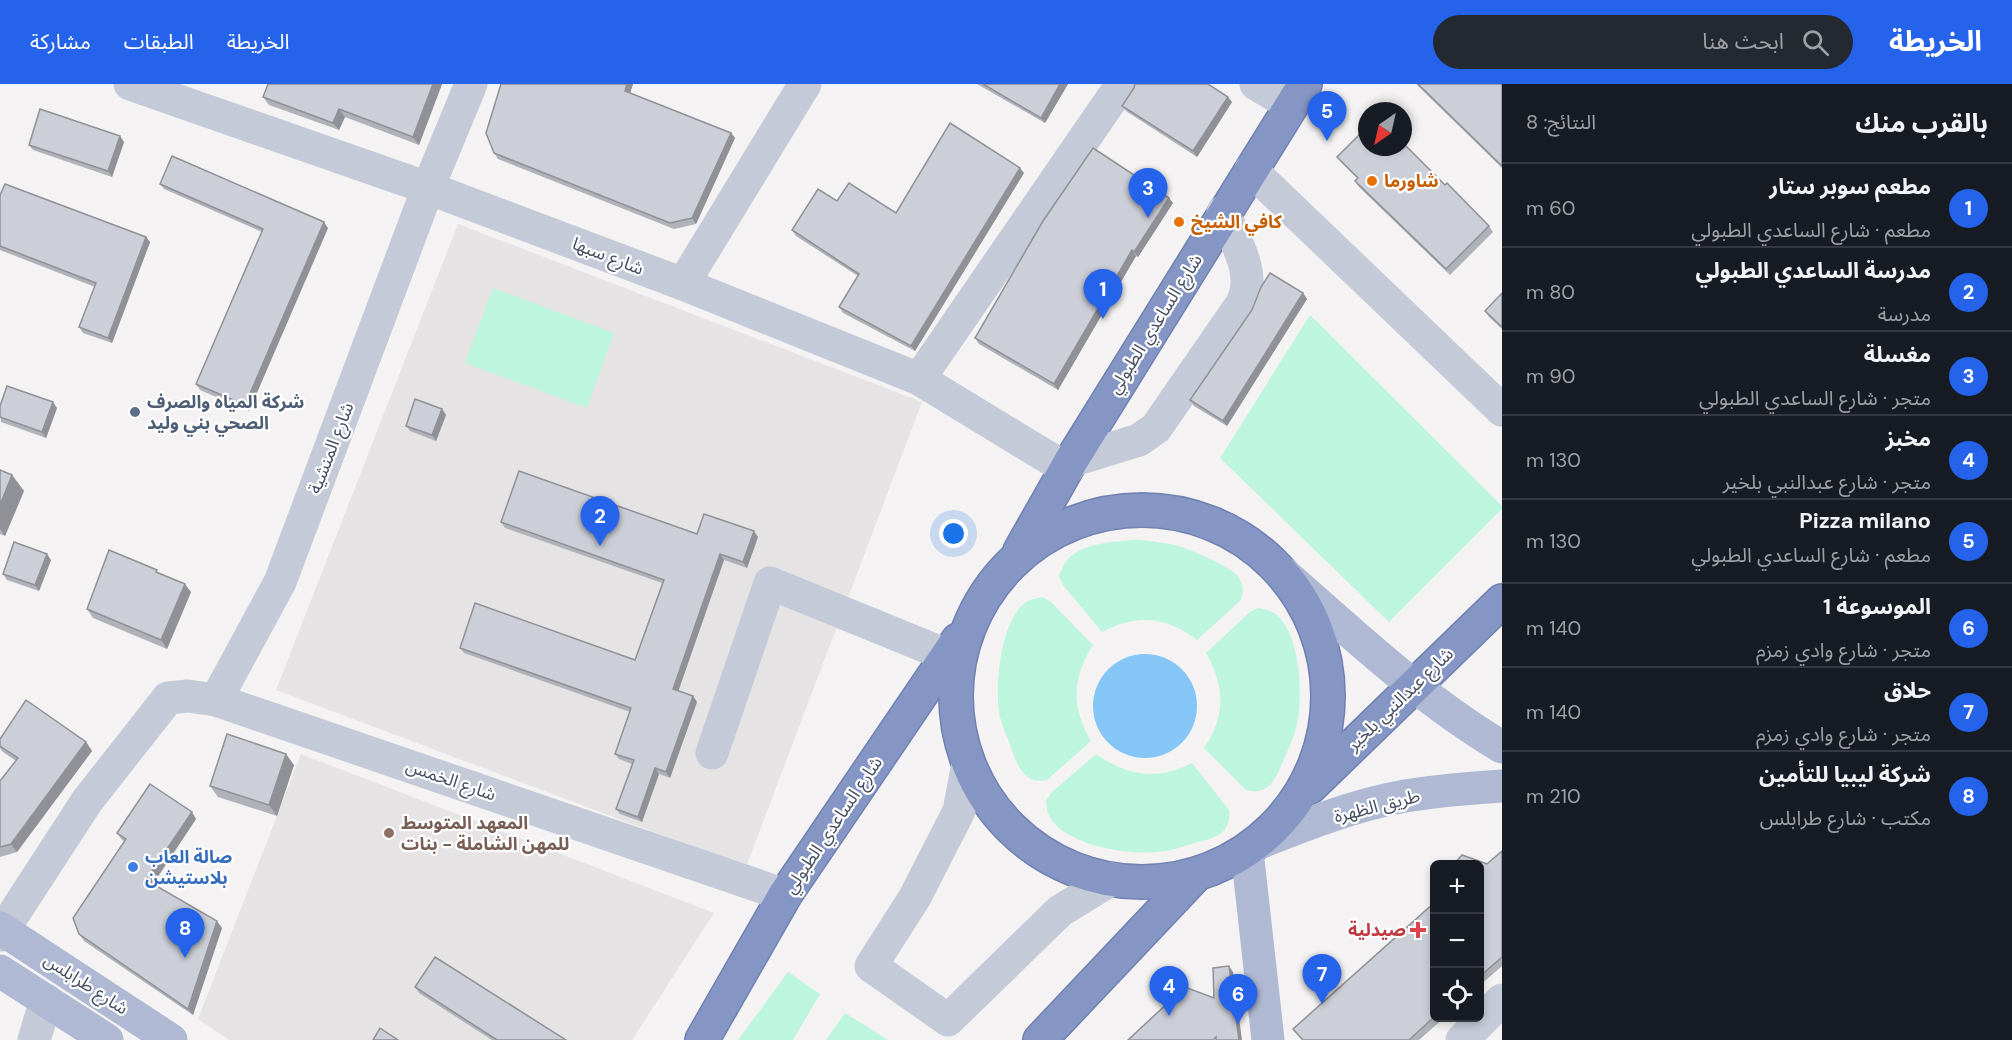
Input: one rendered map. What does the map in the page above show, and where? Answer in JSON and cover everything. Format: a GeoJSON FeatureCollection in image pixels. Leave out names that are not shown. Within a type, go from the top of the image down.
{"type":"FeatureCollection","features":[{"type":"Feature","properties":{"kind":"highway","name":"شارع الساعدي الطبولي"},"geometry":{"type":"LineString","coordinates":[[1011,567],[1069,465],[1223,212],[1298,95]]}},
{"type":"Feature","properties":{"kind":"highway"},"geometry":{"type":"LineString","coordinates":[[1146,509],[1184,514],[1221,526],[1254,547],[1283,573],[1306,606],[1321,643],[1328,683],[1327,724],[1316,762],[1298,798],[1279,823],[1252,848],[1197,874],[1155,881],[1112,879],[1075,869],[1041,852],[1011,827],[987,798],[968,764],[958,727],[955,689],[960,651],[973,615],[1011,567],[1036,541],[1070,523],[1108,512],[1146,509]]}},
{"type":"Feature","properties":{"kind":"highway","name":"شارع عبدالنبي بلخير"},"geometry":{"type":"LineString","coordinates":[[1298,798],[1502,601]]}},
{"type":"Feature","properties":{"kind":"highway","name":"شارع الساعدي الطبولي"},"geometry":{"type":"LineString","coordinates":[[702,1040],[785,895],[949,656],[973,615]]}},
{"type":"Feature","properties":{"kind":"highway"},"geometry":{"type":"LineString","coordinates":[[1040,1040],[1197,874]]}},
{"type":"Feature","properties":{"kind":"main road"},"geometry":{"type":"LineString","coordinates":[[1283,573],[1413,686],[1462,723],[1502,747]]}},
{"type":"Feature","properties":{"kind":"main road","name":"طريق الظهرة"},"geometry":{"type":"LineString","coordinates":[[1252,848],[1314,822],[1403,796],[1502,786]]}},
{"type":"Feature","properties":{"kind":"main road"},"geometry":{"type":"LineString","coordinates":[[1252,848],[1268,1040]]}},
{"type":"Feature","properties":{"kind":"main road","name":"شارع طرابلس"},"geometry":{"type":"LineString","coordinates":[[1,931],[171,1040]]}},
{"type":"Feature","properties":{"kind":"main road","name":"شارع طرابلس"},"geometry":{"type":"LineString","coordinates":[[0,971],[107,1040]]}},
{"type":"Feature","properties":{"kind":"street","name":"شارع سبها"},"geometry":{"type":"LineString","coordinates":[[130,84],[428,188],[683,284],[919,379],[1069,465]]}},
{"type":"Feature","properties":{"kind":"street","name":"شارع المنشية"},"geometry":{"type":"LineString","coordinates":[[216,700],[280,582],[428,188],[471,84]]}},
{"type":"Feature","properties":{"kind":"street"},"geometry":{"type":"LineString","coordinates":[[683,284],[805,84]]}},
{"type":"Feature","properties":{"kind":"street"},"geometry":{"type":"LineString","coordinates":[[919,379],[1122,84]]}},
{"type":"Feature","properties":{"kind":"street"},"geometry":{"type":"LineString","coordinates":[[1256,84],[1298,95]]}},
{"type":"Feature","properties":{"kind":"street"},"geometry":{"type":"LineString","coordinates":[[1251,170],[1502,410]]}},
{"type":"Feature","properties":{"kind":"street"},"geometry":{"type":"LineString","coordinates":[[1069,465],[1139,440],[1156,428],[1241,305],[1249,288],[1247,268],[1223,212]]}},
{"type":"Feature","properties":{"kind":"street"},"geometry":{"type":"LineString","coordinates":[[712,753],[770,583],[949,656]]}},
{"type":"Feature","properties":{"kind":"street","name":"شارع الخمس"},"geometry":{"type":"LineString","coordinates":[[1,931],[87,801],[155,713],[168,698],[188,696],[216,700],[785,895]]}},
{"type":"Feature","properties":{"kind":"street"},"geometry":{"type":"LineString","coordinates":[[968,764],[959,811],[915,897],[871,966],[948,1020],[1060,911],[1112,879]]}},
{"type":"Feature","properties":{"kind":"street"},"geometry":{"type":"LineString","coordinates":[[34,1040],[46,1000]]}},
{"type":"Feature","properties":{"kind":"street"},"geometry":{"type":"LineString","coordinates":[[1462,1040],[1502,1000]]}},
{"type":"Feature","properties":{"kind":"shaded area"},"geometry":{"type":"Polygon","coordinates":[[[458,224],[922,402],[746,867],[276,690],[458,224]]]}},
{"type":"Feature","properties":{"kind":"shaded area","name":"المعهد المتوسط للمهن الشاملة - بنات"},"geometry":{"type":"Polygon","coordinates":[[[301,754],[714,913],[632,1040],[229,1040],[198,1019],[301,754]]]}},
{"type":"Feature","properties":{"kind":"green space"},"geometry":{"type":"Polygon","coordinates":[[[493,288],[614,333],[587,408],[465,363],[493,288]]]}},
{"type":"Feature","properties":{"kind":"green space"},"geometry":{"type":"Polygon","coordinates":[[[1310,315],[1502,506],[1502,509],[1389,622],[1220,458],[1310,315]]]}},
{"type":"Feature","properties":{"kind":"green space"},"geometry":{"type":"Polygon","coordinates":[[[1136,540],[1178,546],[1225,567],[1236,574],[1240,580],[1243,590],[1241,600],[1197,640],[1174,626],[1151,620],[1127,622],[1102,632],[1063,585],[1059,576],[1068,559],[1083,549],[1109,542],[1136,540]]]}},
{"type":"Feature","properties":{"kind":"green space"},"geometry":{"type":"Polygon","coordinates":[[[1043,597],[1051,602],[1093,645],[1081,669],[1077,693],[1080,716],[1091,741],[1047,780],[1039,781],[1027,777],[1016,760],[1000,716],[998,685],[1002,653],[1010,624],[1025,603],[1043,597]]]}},
{"type":"Feature","properties":{"kind":"green space"},"geometry":{"type":"Polygon","coordinates":[[[1258,608],[1276,614],[1291,636],[1298,666],[1300,698],[1296,728],[1276,776],[1268,787],[1260,791],[1253,791],[1246,790],[1204,748],[1216,724],[1220,701],[1217,677],[1206,653],[1250,612],[1258,608]]]}},
{"type":"Feature","properties":{"kind":"green space"},"geometry":{"type":"Polygon","coordinates":[[[1096,754],[1119,767],[1143,774],[1167,772],[1192,763],[1229,810],[1227,826],[1223,832],[1211,839],[1176,849],[1146,853],[1100,847],[1071,836],[1051,819],[1046,801],[1051,793],[1096,754]]]}},
{"type":"Feature","properties":{"kind":"green space"},"geometry":{"type":"Polygon","coordinates":[[[788,972],[820,994],[793,1040],[738,1040],[788,972]]]}},
{"type":"Feature","properties":{"kind":"green space"},"geometry":{"type":"Polygon","coordinates":[[[845,1013],[888,1040],[826,1040],[845,1013]]]}},
{"type":"Feature","properties":{"kind":"water"},"geometry":{"type":"Polygon","coordinates":[[[1145,654],[1165,658],[1174,663],[1188,677],[1193,686],[1197,706],[1193,726],[1188,735],[1174,749],[1165,754],[1145,758],[1125,754],[1116,749],[1102,735],[1097,726],[1093,706],[1097,686],[1102,677],[1116,663],[1125,658],[1145,654]]]}},
{"type":"Feature","properties":{"kind":"building"},"geometry":{"type":"Polygon","coordinates":[[[268,84],[433,84],[413,137],[339,109],[333,123],[263,97],[268,84]]]}},
{"type":"Feature","properties":{"kind":"building"},"geometry":{"type":"Polygon","coordinates":[[[501,84],[627,84],[625,91],[731,133],[692,218],[670,223],[494,153],[486,133],[501,84]]]}},
{"type":"Feature","properties":{"kind":"building"},"geometry":{"type":"Polygon","coordinates":[[[983,84],[1060,84],[1041,118],[983,84]]]}},
{"type":"Feature","properties":{"kind":"building"},"geometry":{"type":"Polygon","coordinates":[[[1135,84],[1208,84],[1228,97],[1193,151],[1122,106],[1135,84]]]}},
{"type":"Feature","properties":{"kind":"building"},"geometry":{"type":"Polygon","coordinates":[[[1418,84],[1502,84],[1502,166],[1418,84]]]}},
{"type":"Feature","properties":{"kind":"building"},"geometry":{"type":"Polygon","coordinates":[[[40,109],[120,136],[108,171],[29,145],[40,109]]]}},
{"type":"Feature","properties":{"kind":"building"},"geometry":{"type":"Polygon","coordinates":[[[950,123],[1020,168],[911,346],[839,307],[859,274],[792,230],[818,189],[837,201],[849,183],[896,213],[950,123]]]}},
{"type":"Feature","properties":{"kind":"building"},"geometry":{"type":"Polygon","coordinates":[[[1358,136],[1358,156],[1412,156],[1412,152],[1445,185],[1447,183],[1489,226],[1446,269],[1355,181],[1358,178],[1337,157],[1358,136]]]}},
{"type":"Feature","properties":{"kind":"building"},"geometry":{"type":"Polygon","coordinates":[[[1093,148],[1169,198],[1134,252],[1132,250],[1054,384],[975,338],[1043,221],[1093,148]]]}},
{"type":"Feature","properties":{"kind":"building"},"geometry":{"type":"Polygon","coordinates":[[[172,156],[324,222],[245,405],[196,384],[263,229],[160,184],[172,156]]]}},
{"type":"Feature","properties":{"kind":"building"},"geometry":{"type":"Polygon","coordinates":[[[5,184],[146,237],[108,338],[79,327],[96,283],[0,246],[0,195],[5,184]]]}},
{"type":"Feature","properties":{"kind":"building"},"geometry":{"type":"Polygon","coordinates":[[[1270,273],[1303,293],[1223,421],[1190,400],[1252,310],[1261,287],[1270,273]]]}},
{"type":"Feature","properties":{"kind":"building"},"geometry":{"type":"Polygon","coordinates":[[[1502,293],[1502,327],[1485,311],[1502,293]]]}},
{"type":"Feature","properties":{"kind":"building"},"geometry":{"type":"Polygon","coordinates":[[[7,386],[53,402],[42,432],[0,417],[0,406],[7,386]]]}},
{"type":"Feature","properties":{"kind":"building"},"geometry":{"type":"Polygon","coordinates":[[[415,399],[442,409],[432,435],[406,426],[415,399]]]}},
{"type":"Feature","properties":{"kind":"building"},"geometry":{"type":"Polygon","coordinates":[[[0,470],[12,475],[0,505],[0,470]]]}},
{"type":"Feature","properties":{"kind":"building"},"geometry":{"type":"Polygon","coordinates":[[[519,471],[697,534],[704,514],[754,531],[743,562],[720,554],[673,689],[693,696],[666,772],[655,768],[638,817],[616,809],[634,760],[615,754],[631,708],[460,648],[475,603],[635,660],[664,580],[501,522],[519,471]]]}},
{"type":"Feature","properties":{"kind":"building"},"geometry":{"type":"Polygon","coordinates":[[[14,542],[47,554],[35,585],[3,574],[14,542]]]}},
{"type":"Feature","properties":{"kind":"building"},"geometry":{"type":"Polygon","coordinates":[[[109,550],[185,584],[161,640],[87,609],[109,550]]]}},
{"type":"Feature","properties":{"kind":"building"},"geometry":{"type":"Polygon","coordinates":[[[26,700],[86,742],[11,844],[0,847],[0,781],[18,758],[0,746],[0,739],[26,700]]]}},
{"type":"Feature","properties":{"kind":"building"},"geometry":{"type":"Polygon","coordinates":[[[227,734],[286,754],[269,805],[210,786],[227,734]]]}},
{"type":"Feature","properties":{"kind":"building"},"geometry":{"type":"Polygon","coordinates":[[[150,784],[192,812],[146,880],[217,921],[188,1009],[79,934],[73,918],[126,839],[117,833],[150,784]]]}},
{"type":"Feature","properties":{"kind":"building"},"geometry":{"type":"Polygon","coordinates":[[[1502,851],[1502,957],[1484,973],[1484,863],[1487,864],[1502,851]]]}},
{"type":"Feature","properties":{"kind":"building"},"geometry":{"type":"Polygon","coordinates":[[[1462,855],[1476,860],[1458,860],[1462,855]]]}},
{"type":"Feature","properties":{"kind":"building"},"geometry":{"type":"Polygon","coordinates":[[[1430,907],[1430,1021],[1409,1040],[1303,1040],[1293,1029],[1430,907]]]}},
{"type":"Feature","properties":{"kind":"building"},"geometry":{"type":"Polygon","coordinates":[[[435,957],[566,1040],[497,1040],[415,987],[435,957]]]}},
{"type":"Feature","properties":{"kind":"building"},"geometry":{"type":"Polygon","coordinates":[[[1229,966],[1239,1040],[1216,1040],[1216,1037],[1213,1040],[1128,1040],[1185,987],[1214,998],[1213,968],[1229,966]]]}},
{"type":"Feature","properties":{"kind":"building"},"geometry":{"type":"Polygon","coordinates":[[[380,1028],[398,1040],[373,1040],[380,1028]]]}},
{"type":"Feature","properties":{"kind":"place","name":"Pizza milano"},"geometry":{"type":"Point","coordinates":[1327,141]}},
{"type":"Feature","properties":{"kind":"place","name":"شاورما"},"geometry":{"type":"Point","coordinates":[1372,181]}},
{"type":"Feature","properties":{"kind":"place","name":"مغسلة"},"geometry":{"type":"Point","coordinates":[1148,218]}},
{"type":"Feature","properties":{"kind":"place","name":"كافي الشيخ"},"geometry":{"type":"Point","coordinates":[1179,222]}},
{"type":"Feature","properties":{"kind":"place","name":"مطعم سوبر ستار"},"geometry":{"type":"Point","coordinates":[1103,319]}},
{"type":"Feature","properties":{"kind":"place","name":"شركة المياه والصرف الصحي بني وليد"},"geometry":{"type":"Point","coordinates":[135,412]}},
{"type":"Feature","properties":{"kind":"place","name":"مدرسة الساعدي الطبولي"},"geometry":{"type":"Point","coordinates":[600,546]}},
{"type":"Feature","properties":{"kind":"place","name":"المعهد المتوسط للمهن الشاملة - بنات"},"geometry":{"type":"Point","coordinates":[389,833]}},
{"type":"Feature","properties":{"kind":"place","name":"صالة العاب بلاستيشن"},"geometry":{"type":"Point","coordinates":[133,867]}},
{"type":"Feature","properties":{"kind":"place","name":"صيدلية"},"geometry":{"type":"Point","coordinates":[1418,930]}},
{"type":"Feature","properties":{"kind":"place","name":"شركة ليبيا للتأمين"},"geometry":{"type":"Point","coordinates":[185,958]}},
{"type":"Feature","properties":{"kind":"place","name":"حلاق"},"geometry":{"type":"Point","coordinates":[1322,1004]}},
{"type":"Feature","properties":{"kind":"place","name":"مخبز"},"geometry":{"type":"Point","coordinates":[1169,1016]}},
{"type":"Feature","properties":{"kind":"place","name":"الموسوعة 1"},"geometry":{"type":"Point","coordinates":[1238,1024]}}]}
